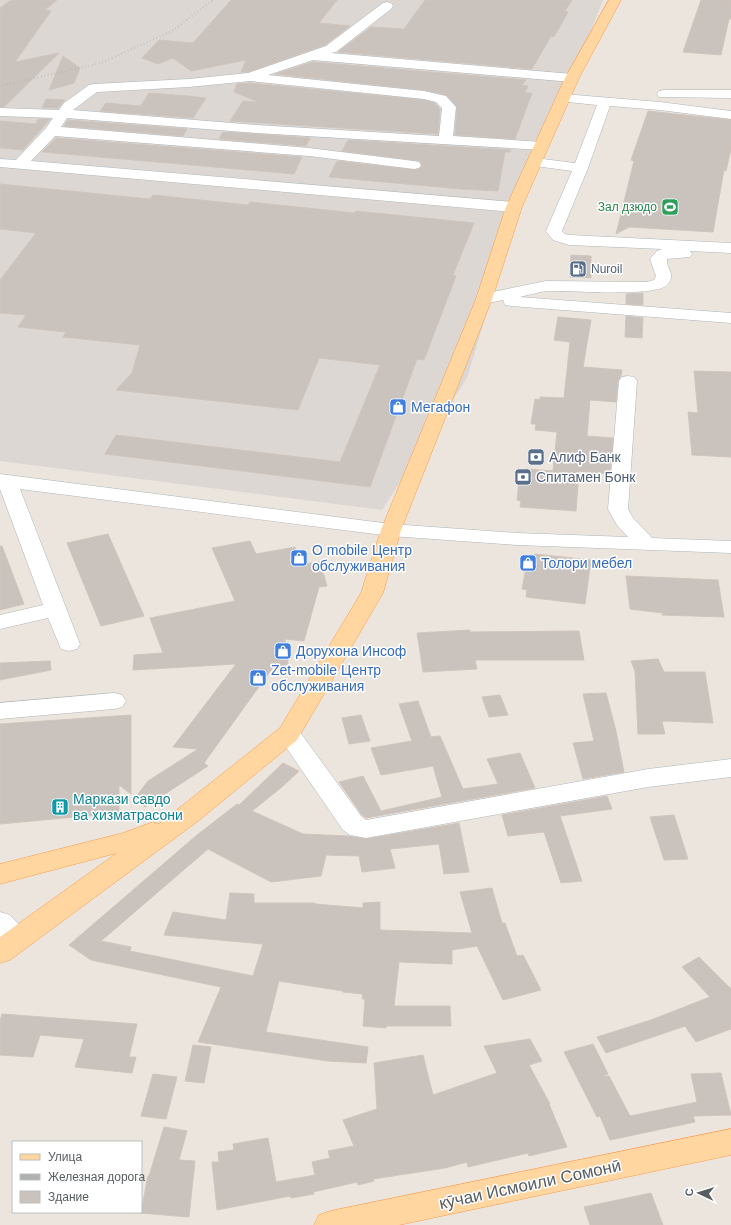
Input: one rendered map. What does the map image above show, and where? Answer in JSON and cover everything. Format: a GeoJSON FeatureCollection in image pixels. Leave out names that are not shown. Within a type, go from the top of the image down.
{"type":"FeatureCollection","features":[{"type":"Feature","properties":{"kind":"main road"},"geometry":{"type":"LineString","coordinates":[[5,938],[189,815],[289,734],[372,593],[391,530],[484,299],[514,207],[538,154],[615,0]]}},
{"type":"Feature","properties":{"kind":"main road"},"geometry":{"type":"LineString","coordinates":[[0,874],[129,841],[189,815]]}},
{"type":"Feature","properties":{"kind":"main road","name":"кӯчаи Исмоили Сомонӣ"},"geometry":{"type":"LineString","coordinates":[[330,1225],[411,1217],[731,1142]]}},
{"type":"Feature","properties":{"kind":"street"},"geometry":{"type":"LineString","coordinates":[[250,77],[331,49],[387,6]]}},
{"type":"Feature","properties":{"kind":"street"},"geometry":{"type":"LineString","coordinates":[[310,55],[573,86],[605,101],[731,115]]}},
{"type":"Feature","properties":{"kind":"street"},"geometry":{"type":"LineString","coordinates":[[20,164],[51,131],[69,106],[94,88],[190,83],[250,77],[424,95],[441,99],[449,107],[450,117],[445,140]]}},
{"type":"Feature","properties":{"kind":"street"},"geometry":{"type":"LineString","coordinates":[[647,92],[670,94],[731,94]]}},
{"type":"Feature","properties":{"kind":"street"},"geometry":{"type":"LineString","coordinates":[[605,101],[581,168],[554,232],[559,237],[568,240],[731,248]]}},
{"type":"Feature","properties":{"kind":"street"},"geometry":{"type":"LineString","coordinates":[[0,112],[64,114],[208,126],[445,140],[538,154],[581,168]]}},
{"type":"Feature","properties":{"kind":"street"},"geometry":{"type":"LineString","coordinates":[[199,142],[208,126]]}},
{"type":"Feature","properties":{"kind":"street"},"geometry":{"type":"LineString","coordinates":[[51,131],[309,152],[414,165]]}},
{"type":"Feature","properties":{"kind":"street"},"geometry":{"type":"LineString","coordinates":[[325,155],[336,134]]}},
{"type":"Feature","properties":{"kind":"street"},"geometry":{"type":"LineString","coordinates":[[0,163],[514,207]]}},
{"type":"Feature","properties":{"kind":"street"},"geometry":{"type":"LineString","coordinates":[[484,299],[546,286],[648,286],[661,283],[664,276],[658,259],[663,254],[731,255]]}},
{"type":"Feature","properties":{"kind":"street"},"geometry":{"type":"LineString","coordinates":[[484,299],[731,318]]}},
{"type":"Feature","properties":{"kind":"street"},"geometry":{"type":"LineString","coordinates":[[628,381],[618,509],[624,521],[646,544]]}},
{"type":"Feature","properties":{"kind":"street"},"geometry":{"type":"LineString","coordinates":[[69,644],[4,480],[391,530],[517,539],[731,547]]}},
{"type":"Feature","properties":{"kind":"street"},"geometry":{"type":"LineString","coordinates":[[0,622],[56,609]]}},
{"type":"Feature","properties":{"kind":"street"},"geometry":{"type":"LineString","coordinates":[[0,711],[114,701]]}},
{"type":"Feature","properties":{"kind":"street"},"geometry":{"type":"LineString","coordinates":[[289,734],[352,823],[359,828],[366,829],[648,778],[731,768]]}},
{"type":"Feature","properties":{"kind":"shaded area"},"geometry":{"type":"Polygon","coordinates":[[[0,0],[603,0],[570,83],[532,164],[467,378],[382,510],[0,461],[0,0]]]}},
{"type":"Feature","properties":{"kind":"building"},"geometry":{"type":"Polygon","coordinates":[[[11,0],[57,0],[45,10],[51,11],[15,62],[59,53],[4,107],[0,107],[0,8],[11,0]]]}},
{"type":"Feature","properties":{"kind":"building"},"geometry":{"type":"Polygon","coordinates":[[[231,0],[337,0],[319,23],[350,26],[325,45],[248,72],[241,72],[246,60],[191,71],[173,58],[158,64],[142,58],[159,40],[193,43],[231,0]]]}},
{"type":"Feature","properties":{"kind":"building"},"geometry":{"type":"Polygon","coordinates":[[[425,0],[572,0],[565,11],[568,12],[554,37],[551,36],[532,69],[338,52],[371,27],[404,29],[425,0]]]}},
{"type":"Feature","properties":{"kind":"building"},"geometry":{"type":"Polygon","coordinates":[[[701,0],[731,0],[731,19],[729,19],[721,55],[683,52],[701,0]]]}},
{"type":"Feature","properties":{"kind":"building"},"geometry":{"type":"Polygon","coordinates":[[[63,56],[80,68],[74,83],[49,90],[63,56]]]}},
{"type":"Feature","properties":{"kind":"building"},"geometry":{"type":"Polygon","coordinates":[[[313,62],[526,80],[522,85],[528,86],[525,93],[532,93],[515,139],[455,135],[457,107],[446,95],[424,90],[275,74],[313,62]]]}},
{"type":"Feature","properties":{"kind":"building"},"geometry":{"type":"Polygon","coordinates":[[[250,83],[424,100],[435,103],[440,109],[438,134],[230,121],[243,101],[258,102],[234,92],[237,84],[250,83]]]}},
{"type":"Feature","properties":{"kind":"building"},"geometry":{"type":"Polygon","coordinates":[[[149,93],[206,98],[193,118],[100,111],[106,103],[141,106],[149,93]]]}},
{"type":"Feature","properties":{"kind":"building"},"geometry":{"type":"Polygon","coordinates":[[[46,99],[65,100],[58,108],[42,108],[46,99]]]}},
{"type":"Feature","properties":{"kind":"building"},"geometry":{"type":"Polygon","coordinates":[[[648,111],[731,120],[731,149],[726,171],[724,170],[713,232],[629,227],[616,234],[634,161],[631,160],[648,111]]]}},
{"type":"Feature","properties":{"kind":"building"},"geometry":{"type":"Polygon","coordinates":[[[38,119],[50,119],[23,150],[0,148],[0,121],[36,124],[38,119]]]}},
{"type":"Feature","properties":{"kind":"building"},"geometry":{"type":"Polygon","coordinates":[[[68,120],[187,129],[183,136],[64,126],[68,120]]]}},
{"type":"Feature","properties":{"kind":"building"},"geometry":{"type":"Polygon","coordinates":[[[223,132],[310,138],[306,146],[219,139],[223,132]]]}},
{"type":"Feature","properties":{"kind":"building"},"geometry":{"type":"Polygon","coordinates":[[[56,138],[302,157],[294,174],[42,152],[56,138]]]}},
{"type":"Feature","properties":{"kind":"building"},"geometry":{"type":"Polygon","coordinates":[[[348,140],[511,150],[510,152],[505,152],[498,191],[461,189],[329,177],[337,161],[414,170],[419,169],[422,166],[420,161],[342,151],[348,140]]]}},
{"type":"Feature","properties":{"kind":"building"},"geometry":{"type":"Polygon","coordinates":[[[0,184],[150,199],[153,195],[248,205],[250,202],[474,223],[453,275],[456,276],[424,360],[417,359],[370,487],[105,454],[116,435],[340,462],[380,365],[319,358],[298,410],[116,390],[132,373],[140,345],[63,337],[66,332],[18,327],[26,315],[0,313],[0,280],[36,233],[0,229],[0,184]]]}},
{"type":"Feature","properties":{"kind":"building"},"geometry":{"type":"Polygon","coordinates":[[[571,255],[591,256],[591,278],[570,277],[571,255]]]}},
{"type":"Feature","properties":{"kind":"building"},"geometry":{"type":"Polygon","coordinates":[[[643,293],[643,305],[626,304],[626,294],[643,293]]]}},
{"type":"Feature","properties":{"kind":"building"},"geometry":{"type":"Polygon","coordinates":[[[626,316],[643,318],[642,338],[625,337],[626,316]]]}},
{"type":"Feature","properties":{"kind":"building"},"geometry":{"type":"Polygon","coordinates":[[[558,317],[591,320],[583,367],[622,370],[618,381],[616,402],[590,400],[587,436],[613,438],[610,474],[579,471],[576,511],[520,507],[521,501],[517,500],[520,472],[526,472],[526,469],[553,471],[557,432],[535,430],[536,424],[531,424],[535,399],[540,400],[540,397],[564,398],[570,342],[554,340],[558,317]]]}},
{"type":"Feature","properties":{"kind":"building"},"geometry":{"type":"Polygon","coordinates":[[[694,371],[731,372],[731,457],[692,455],[688,412],[698,413],[694,371]]]}},
{"type":"Feature","properties":{"kind":"building"},"geometry":{"type":"Polygon","coordinates":[[[108,534],[144,616],[101,626],[67,543],[108,534]]]}},
{"type":"Feature","properties":{"kind":"building"},"geometry":{"type":"Polygon","coordinates":[[[250,541],[256,554],[295,547],[303,564],[320,562],[327,586],[319,587],[304,641],[285,639],[288,665],[274,666],[204,763],[208,766],[145,807],[135,798],[148,781],[198,749],[173,747],[236,664],[133,670],[134,655],[163,653],[150,618],[235,601],[212,548],[250,541]]]}},
{"type":"Feature","properties":{"kind":"building"},"geometry":{"type":"Polygon","coordinates":[[[0,546],[2,546],[24,604],[0,610],[0,546]]]}},
{"type":"Feature","properties":{"kind":"building"},"geometry":{"type":"Polygon","coordinates":[[[535,554],[591,560],[585,604],[526,597],[527,590],[522,589],[528,557],[534,558],[535,554]]]}},
{"type":"Feature","properties":{"kind":"building"},"geometry":{"type":"Polygon","coordinates":[[[626,576],[718,580],[724,617],[662,615],[663,613],[630,609],[626,576]]]}},
{"type":"Feature","properties":{"kind":"building"},"geometry":{"type":"Polygon","coordinates":[[[470,630],[470,632],[579,631],[584,660],[475,660],[477,669],[423,672],[417,633],[470,630]]]}},
{"type":"Feature","properties":{"kind":"building"},"geometry":{"type":"Polygon","coordinates":[[[658,659],[664,672],[705,672],[713,723],[665,721],[662,722],[665,734],[638,734],[635,671],[631,661],[658,659]]]}},
{"type":"Feature","properties":{"kind":"building"},"geometry":{"type":"Polygon","coordinates":[[[50,661],[51,670],[0,680],[0,663],[50,661]]]}},
{"type":"Feature","properties":{"kind":"building"},"geometry":{"type":"Polygon","coordinates":[[[606,693],[616,731],[624,772],[583,779],[573,743],[594,741],[583,694],[606,693]]]}},
{"type":"Feature","properties":{"kind":"building"},"geometry":{"type":"Polygon","coordinates":[[[500,695],[508,715],[489,717],[482,697],[500,695]]]}},
{"type":"Feature","properties":{"kind":"building"},"geometry":{"type":"Polygon","coordinates":[[[418,701],[431,737],[440,736],[463,789],[498,784],[487,759],[520,753],[535,788],[366,818],[362,815],[339,782],[363,776],[381,811],[442,797],[433,766],[381,775],[371,748],[412,741],[399,704],[418,701]]]}},
{"type":"Feature","properties":{"kind":"building"},"geometry":{"type":"Polygon","coordinates":[[[131,715],[131,794],[119,785],[119,813],[0,824],[0,724],[131,715]]]}},
{"type":"Feature","properties":{"kind":"building"},"geometry":{"type":"Polygon","coordinates":[[[361,715],[370,741],[349,744],[342,718],[361,715]]]}},
{"type":"Feature","properties":{"kind":"building"},"geometry":{"type":"Polygon","coordinates":[[[283,763],[299,771],[252,811],[303,834],[348,836],[366,839],[459,823],[469,872],[444,874],[439,844],[390,849],[395,868],[362,872],[359,856],[326,855],[321,876],[271,882],[208,849],[101,941],[131,947],[130,951],[253,976],[263,944],[164,935],[173,912],[226,920],[230,893],[254,894],[254,903],[315,903],[363,908],[363,903],[380,902],[380,930],[472,933],[460,892],[492,888],[502,923],[505,923],[517,956],[523,955],[541,990],[503,1000],[477,946],[452,950],[452,964],[399,962],[394,1006],[450,1006],[451,1026],[386,1026],[386,1028],[363,1026],[365,999],[362,999],[363,994],[279,981],[266,1032],[368,1047],[366,1063],[328,1061],[198,1042],[221,987],[91,960],[69,945],[197,835],[237,804],[239,805],[283,763]]]}},
{"type":"Feature","properties":{"kind":"building"},"geometry":{"type":"Polygon","coordinates":[[[607,796],[612,809],[560,816],[582,881],[561,883],[544,832],[508,836],[502,815],[607,796]]]}},
{"type":"Feature","properties":{"kind":"building"},"geometry":{"type":"Polygon","coordinates":[[[674,815],[688,859],[664,860],[650,817],[674,815]]]}},
{"type":"Feature","properties":{"kind":"building"},"geometry":{"type":"Polygon","coordinates":[[[699,957],[731,989],[731,1029],[696,1042],[685,1026],[606,1053],[597,1037],[651,1020],[710,997],[682,967],[699,957]]]}},
{"type":"Feature","properties":{"kind":"building"},"geometry":{"type":"Polygon","coordinates":[[[2,1014],[137,1024],[129,1057],[136,1057],[132,1073],[75,1067],[84,1039],[40,1035],[33,1057],[0,1055],[0,1021],[2,1014]]]}},
{"type":"Feature","properties":{"kind":"building"},"geometry":{"type":"Polygon","coordinates":[[[530,1039],[542,1061],[529,1065],[550,1104],[567,1147],[529,1156],[528,1153],[468,1167],[467,1162],[445,1168],[373,1179],[374,1181],[358,1185],[357,1182],[313,1192],[314,1194],[291,1198],[290,1196],[217,1210],[212,1162],[219,1162],[218,1152],[234,1150],[233,1144],[268,1138],[276,1182],[315,1175],[312,1162],[330,1158],[328,1151],[354,1146],[343,1120],[377,1109],[374,1063],[423,1055],[433,1095],[497,1073],[484,1046],[530,1039]]]}},
{"type":"Feature","properties":{"kind":"building"},"geometry":{"type":"Polygon","coordinates":[[[593,1044],[608,1074],[602,1076],[609,1076],[630,1116],[697,1102],[691,1074],[721,1073],[731,1115],[693,1116],[695,1122],[610,1140],[600,1116],[597,1117],[564,1052],[593,1044]]]}},
{"type":"Feature","properties":{"kind":"building"},"geometry":{"type":"Polygon","coordinates":[[[193,1045],[211,1047],[204,1083],[185,1081],[193,1045]]]}},
{"type":"Feature","properties":{"kind":"building"},"geometry":{"type":"Polygon","coordinates":[[[153,1074],[177,1077],[166,1119],[141,1116],[153,1074]]]}},
{"type":"Feature","properties":{"kind":"building"},"geometry":{"type":"Polygon","coordinates":[[[164,1127],[187,1131],[179,1160],[195,1161],[189,1217],[140,1213],[142,1213],[149,1176],[164,1127]]]}},
{"type":"Feature","properties":{"kind":"building"},"geometry":{"type":"Polygon","coordinates":[[[651,1193],[663,1225],[590,1225],[584,1207],[651,1193]]]}},
{"type":"Feature","properties":{"kind":"railway"},"geometry":{"type":"LineString","coordinates":[[0,86],[101,63],[172,31],[213,0]]}},
{"type":"Feature","properties":{"kind":"place","name":"Зал дзюдо"},"geometry":{"type":"Point","coordinates":[670,207]}},
{"type":"Feature","properties":{"kind":"place","name":"Nuroil"},"geometry":{"type":"Point","coordinates":[578,269]}},
{"type":"Feature","properties":{"kind":"place","name":"Мегафон"},"geometry":{"type":"Point","coordinates":[398,407]}},
{"type":"Feature","properties":{"kind":"place","name":"Алиф Банк"},"geometry":{"type":"Point","coordinates":[536,457]}},
{"type":"Feature","properties":{"kind":"place","name":"Спитамен Бонк"},"geometry":{"type":"Point","coordinates":[523,477]}},
{"type":"Feature","properties":{"kind":"place","name":"O mobile Центр обслуживания"},"geometry":{"type":"Point","coordinates":[299,558]}},
{"type":"Feature","properties":{"kind":"place","name":"Толори мебел"},"geometry":{"type":"Point","coordinates":[528,563]}},
{"type":"Feature","properties":{"kind":"place","name":"Дорухона Инсоф"},"geometry":{"type":"Point","coordinates":[283,651]}},
{"type":"Feature","properties":{"kind":"place","name":"Zet-mobile Центр обслуживания"},"geometry":{"type":"Point","coordinates":[258,678]}},
{"type":"Feature","properties":{"kind":"place","name":"Маркази савдо ва хизматрасони"},"geometry":{"type":"Point","coordinates":[60,807]}}]}
